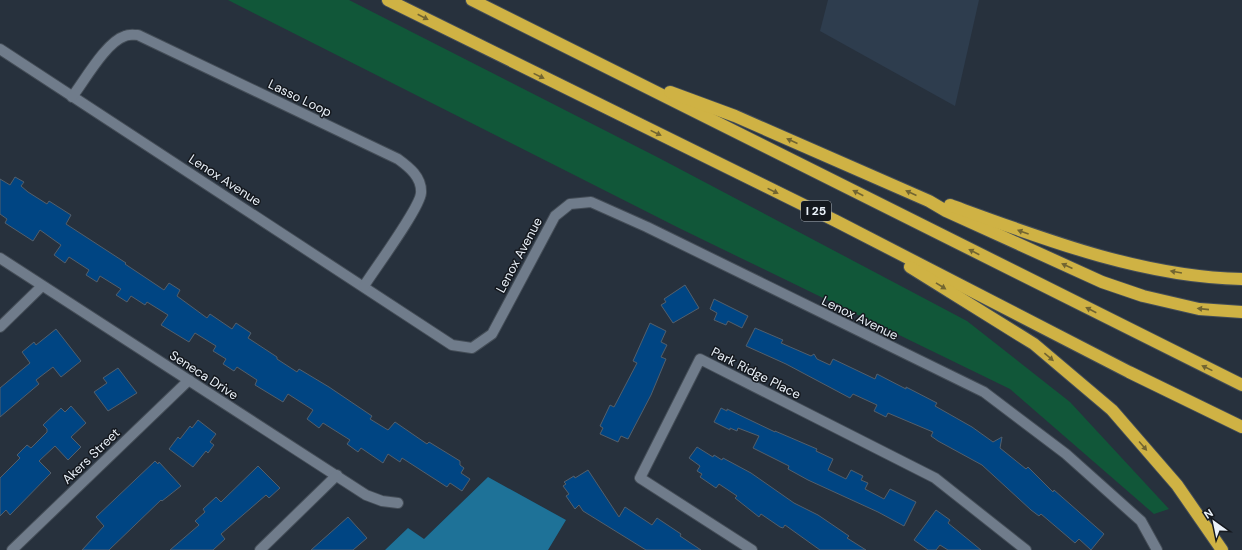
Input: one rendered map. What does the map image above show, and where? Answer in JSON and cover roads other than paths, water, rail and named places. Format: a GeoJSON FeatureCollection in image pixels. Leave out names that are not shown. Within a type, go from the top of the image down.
{"type":"FeatureCollection","features":[{"type":"Feature","properties":{"kind":"highway","name":"I 25"},"geometry":{"type":"LineString","coordinates":[[388,0],[836,221],[1129,372],[1242,427]]}},
{"type":"Feature","properties":{"kind":"highway","name":"I 25"},"geometry":{"type":"LineString","coordinates":[[472,0],[1242,385]]}},
{"type":"Feature","properties":{"kind":"highway"},"geometry":{"type":"LineString","coordinates":[[612,71],[735,116],[929,201],[952,214],[1102,282],[1142,296],[1199,309],[1242,312]]}},
{"type":"Feature","properties":{"kind":"highway"},"geometry":{"type":"LineString","coordinates":[[929,201],[948,204],[1039,238],[1144,267],[1208,278],[1242,279]]}},
{"type":"Feature","properties":{"kind":"highway"},"geometry":{"type":"LineString","coordinates":[[836,221],[1034,344],[1112,410],[1177,485],[1222,550]]}},
{"type":"Feature","properties":{"kind":"street","name":"Lasso Loop"},"geometry":{"type":"LineString","coordinates":[[72,97],[105,52],[115,42],[126,35],[138,35],[398,159],[417,176],[421,193],[411,216],[364,286]]}},
{"type":"Feature","properties":{"kind":"street","name":"Lenox Avenue"},"geometry":{"type":"LineString","coordinates":[[0,49],[452,345],[472,348],[492,334],[555,216],[570,204],[591,202],[647,227],[984,392],[1066,454],[1141,521],[1157,550]]}},
{"type":"Feature","properties":{"kind":"street","name":"Seneca Drive"},"geometry":{"type":"LineString","coordinates":[[0,258],[374,499],[398,503]]}},
{"type":"Feature","properties":{"kind":"street"},"geometry":{"type":"LineString","coordinates":[[0,327],[42,286]]}},
{"type":"Feature","properties":{"kind":"street","name":"Park Ridge Place"},"geometry":{"type":"LineString","coordinates":[[752,550],[640,478],[700,359],[935,478],[1026,550]]}},
{"type":"Feature","properties":{"kind":"street","name":"Akers Street"},"geometry":{"type":"LineString","coordinates":[[12,550],[188,380]]}},
{"type":"Feature","properties":{"kind":"street"},"geometry":{"type":"LineString","coordinates":[[260,550],[337,475]]}},
{"type":"Feature","properties":{"kind":"water"},"geometry":{"type":"Polygon","coordinates":[[[488,477],[566,520],[548,550],[385,550],[408,528],[424,539],[488,477]]]}}]}
